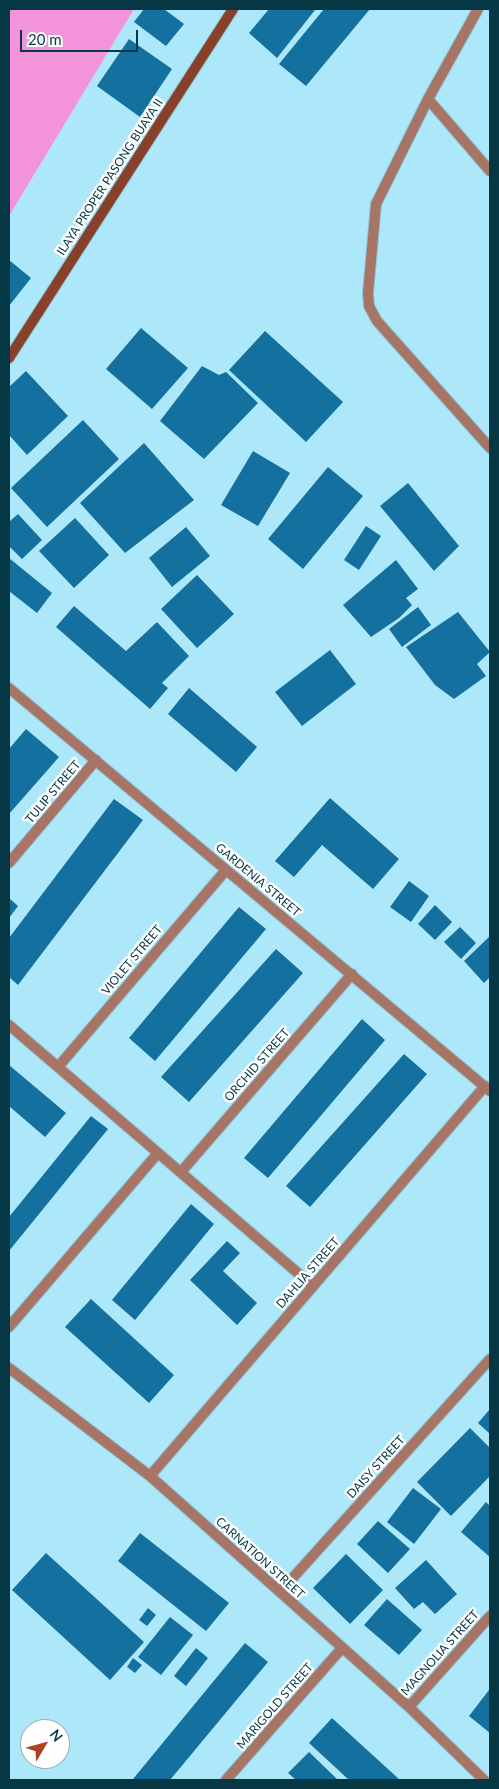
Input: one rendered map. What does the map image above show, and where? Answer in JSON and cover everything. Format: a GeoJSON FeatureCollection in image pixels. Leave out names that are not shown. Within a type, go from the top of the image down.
{"type":"FeatureCollection","features":[{"type":"Feature","properties":{"kind":"street","name":"ILAYA PROPER PASONG BUAYA II"},"geometry":{"type":"LineString","coordinates":[[9,358],[233,9]]}},
{"type":"Feature","properties":{"kind":"street"},"geometry":{"type":"LineString","coordinates":[[478,9],[428,99],[376,204],[369,306],[377,321],[490,448]]}},
{"type":"Feature","properties":{"kind":"street"},"geometry":{"type":"LineString","coordinates":[[428,99],[490,171]]}},
{"type":"Feature","properties":{"kind":"street","name":"GARDENIA STREET"},"geometry":{"type":"LineString","coordinates":[[9,688],[488,1088]]}},
{"type":"Feature","properties":{"kind":"street","name":"TULIP STREET"},"geometry":{"type":"LineString","coordinates":[[9,863],[96,760]]}},
{"type":"Feature","properties":{"kind":"street","name":"VIOLET STREET"},"geometry":{"type":"LineString","coordinates":[[58,1067],[226,870]]}},
{"type":"Feature","properties":{"kind":"street","name":"ORCHID STREET"},"geometry":{"type":"LineString","coordinates":[[181,1172],[352,974]]}},
{"type":"Feature","properties":{"kind":"street"},"geometry":{"type":"LineString","coordinates":[[9,1025],[313,1286]]}},
{"type":"Feature","properties":{"kind":"street","name":"DAHLIA STREET"},"geometry":{"type":"LineString","coordinates":[[150,1476],[313,1286],[488,1088]]}},
{"type":"Feature","properties":{"kind":"street"},"geometry":{"type":"LineString","coordinates":[[9,1327],[158,1152]]}},
{"type":"Feature","properties":{"kind":"street","name":"DAISY STREET"},"geometry":{"type":"LineString","coordinates":[[280,1592],[490,1359]]}},
{"type":"Feature","properties":{"kind":"street","name":"CARNATION STREET"},"geometry":{"type":"LineString","coordinates":[[9,1368],[150,1476],[409,1707],[484,1780]]}},
{"type":"Feature","properties":{"kind":"street","name":"MAGNOLIA STREET"},"geometry":{"type":"LineString","coordinates":[[409,1707],[490,1616]]}},
{"type":"Feature","properties":{"kind":"street","name":"MARIGOLD STREET"},"geometry":{"type":"LineString","coordinates":[[227,1780],[342,1648]]}},
{"type":"Feature","properties":{"kind":"shaded area"},"geometry":{"type":"Polygon","coordinates":[[[9,9],[134,9],[9,216],[9,9]]]}},
{"type":"Feature","properties":{"kind":"building"},"geometry":{"type":"Polygon","coordinates":[[[144,9],[164,9],[184,24],[166,46],[134,22],[144,9]]]}},
{"type":"Feature","properties":{"kind":"building"},"geometry":{"type":"Polygon","coordinates":[[[269,9],[315,10],[277,58],[249,33],[269,9]]]}},
{"type":"Feature","properties":{"kind":"building"},"geometry":{"type":"Polygon","coordinates":[[[324,9],[370,9],[306,86],[279,64],[324,9]]]}},
{"type":"Feature","properties":{"kind":"building"},"geometry":{"type":"Polygon","coordinates":[[[129,39],[172,69],[140,117],[97,86],[129,39]]]}},
{"type":"Feature","properties":{"kind":"building"},"geometry":{"type":"Polygon","coordinates":[[[9,260],[31,278],[9,306],[9,260]]]}},
{"type":"Feature","properties":{"kind":"building"},"geometry":{"type":"Polygon","coordinates":[[[141,328],[188,368],[152,409],[106,369],[141,328]]]}},
{"type":"Feature","properties":{"kind":"building"},"geometry":{"type":"Polygon","coordinates":[[[265,331],[343,402],[306,442],[229,370],[265,331]]]}},
{"type":"Feature","properties":{"kind":"building"},"geometry":{"type":"Polygon","coordinates":[[[202,366],[219,375],[226,372],[258,403],[204,459],[160,421],[202,366]]]}},
{"type":"Feature","properties":{"kind":"building"},"geometry":{"type":"Polygon","coordinates":[[[26,371],[68,416],[27,455],[9,435],[9,387],[26,371]]]}},
{"type":"Feature","properties":{"kind":"building"},"geometry":{"type":"Polygon","coordinates":[[[83,420],[119,459],[47,527],[11,488],[83,420]]]}},
{"type":"Feature","properties":{"kind":"building"},"geometry":{"type":"Polygon","coordinates":[[[144,443],[194,500],[125,553],[80,503],[144,443]]]}},
{"type":"Feature","properties":{"kind":"building"},"geometry":{"type":"Polygon","coordinates":[[[253,451],[290,473],[258,526],[221,505],[253,451]]]}},
{"type":"Feature","properties":{"kind":"building"},"geometry":{"type":"Polygon","coordinates":[[[328,467],[363,496],[303,569],[268,539],[328,467]]]}},
{"type":"Feature","properties":{"kind":"building"},"geometry":{"type":"Polygon","coordinates":[[[408,483],[459,546],[434,571],[380,506],[408,483]]]}},
{"type":"Feature","properties":{"kind":"building"},"geometry":{"type":"Polygon","coordinates":[[[18,514],[42,540],[22,559],[9,546],[9,522],[18,514]]]}},
{"type":"Feature","properties":{"kind":"building"},"geometry":{"type":"Polygon","coordinates":[[[75,518],[109,555],[74,588],[39,551],[75,518]]]}},
{"type":"Feature","properties":{"kind":"building"},"geometry":{"type":"Polygon","coordinates":[[[366,526],[381,536],[359,570],[344,560],[366,526]]]}},
{"type":"Feature","properties":{"kind":"building"},"geometry":{"type":"Polygon","coordinates":[[[186,527],[210,556],[172,587],[149,558],[186,527]]]}},
{"type":"Feature","properties":{"kind":"building"},"geometry":{"type":"Polygon","coordinates":[[[9,558],[52,593],[37,613],[9,591],[9,558]]]}},
{"type":"Feature","properties":{"kind":"building"},"geometry":{"type":"Polygon","coordinates":[[[396,560],[418,589],[406,598],[412,605],[399,618],[371,637],[343,605],[396,560]]]}},
{"type":"Feature","properties":{"kind":"building"},"geometry":{"type":"Polygon","coordinates":[[[197,575],[234,614],[197,648],[161,609],[197,575]]]}},
{"type":"Feature","properties":{"kind":"building"},"geometry":{"type":"Polygon","coordinates":[[[74,606],[126,651],[157,622],[189,656],[162,683],[168,688],[150,709],[56,627],[74,606]]]}},
{"type":"Feature","properties":{"kind":"building"},"geometry":{"type":"Polygon","coordinates":[[[418,607],[431,625],[402,647],[389,629],[418,607]]]}},
{"type":"Feature","properties":{"kind":"building"},"geometry":{"type":"Polygon","coordinates":[[[458,612],[490,652],[477,664],[486,676],[454,699],[435,685],[406,647],[458,612]]]}},
{"type":"Feature","properties":{"kind":"building"},"geometry":{"type":"Polygon","coordinates":[[[330,650],[356,684],[302,726],[275,692],[330,650]]]}},
{"type":"Feature","properties":{"kind":"building"},"geometry":{"type":"Polygon","coordinates":[[[189,688],[257,747],[236,772],[168,714],[189,688]]]}},
{"type":"Feature","properties":{"kind":"building"},"geometry":{"type":"Polygon","coordinates":[[[26,729],[59,757],[9,814],[9,749],[26,729]]]}},
{"type":"Feature","properties":{"kind":"building"},"geometry":{"type":"Polygon","coordinates":[[[330,798],[399,859],[373,889],[322,845],[294,877],[275,861],[330,798]]]}},
{"type":"Feature","properties":{"kind":"building"},"geometry":{"type":"Polygon","coordinates":[[[114,799],[143,820],[18,985],[9,977],[9,938],[114,799]]]}},
{"type":"Feature","properties":{"kind":"building"},"geometry":{"type":"Polygon","coordinates":[[[409,881],[429,896],[411,922],[390,907],[409,881]]]}},
{"type":"Feature","properties":{"kind":"building"},"geometry":{"type":"Polygon","coordinates":[[[9,898],[18,906],[9,918],[9,898]]]}},
{"type":"Feature","properties":{"kind":"building"},"geometry":{"type":"Polygon","coordinates":[[[435,905],[452,922],[435,940],[418,924],[435,905]]]}},
{"type":"Feature","properties":{"kind":"building"},"geometry":{"type":"Polygon","coordinates":[[[239,907],[266,929],[155,1061],[129,1038],[239,907]]]}},
{"type":"Feature","properties":{"kind":"building"},"geometry":{"type":"Polygon","coordinates":[[[460,927],[476,943],[461,959],[444,942],[460,927]]]}},
{"type":"Feature","properties":{"kind":"building"},"geometry":{"type":"Polygon","coordinates":[[[489,937],[490,977],[484,983],[464,961],[489,937]]]}},
{"type":"Feature","properties":{"kind":"building"},"geometry":{"type":"Polygon","coordinates":[[[276,949],[303,973],[189,1102],[161,1077],[276,949]]]}},
{"type":"Feature","properties":{"kind":"building"},"geometry":{"type":"Polygon","coordinates":[[[362,1019],[385,1040],[268,1178],[244,1158],[362,1019]]]}},
{"type":"Feature","properties":{"kind":"building"},"geometry":{"type":"Polygon","coordinates":[[[404,1054],[427,1074],[310,1207],[286,1186],[404,1054]]]}},
{"type":"Feature","properties":{"kind":"building"},"geometry":{"type":"Polygon","coordinates":[[[9,1065],[66,1113],[45,1137],[9,1106],[9,1065]]]}},
{"type":"Feature","properties":{"kind":"building"},"geometry":{"type":"Polygon","coordinates":[[[91,1116],[108,1129],[9,1251],[9,1217],[91,1116]]]}},
{"type":"Feature","properties":{"kind":"building"},"geometry":{"type":"Polygon","coordinates":[[[191,1204],[214,1224],[135,1320],[112,1300],[191,1204]]]}},
{"type":"Feature","properties":{"kind":"building"},"geometry":{"type":"Polygon","coordinates":[[[227,1241],[240,1253],[223,1271],[257,1303],[237,1325],[190,1280],[227,1241]]]}},
{"type":"Feature","properties":{"kind":"building"},"geometry":{"type":"Polygon","coordinates":[[[91,1299],[174,1375],[149,1403],[65,1327],[91,1299]]]}},
{"type":"Feature","properties":{"kind":"building"},"geometry":{"type":"Polygon","coordinates":[[[490,1409],[490,1434],[478,1423],[490,1409]]]}},
{"type":"Feature","properties":{"kind":"building"},"geometry":{"type":"Polygon","coordinates":[[[470,1428],[490,1448],[490,1476],[451,1516],[417,1482],[470,1428]]]}},
{"type":"Feature","properties":{"kind":"building"},"geometry":{"type":"Polygon","coordinates":[[[413,1488],[441,1509],[414,1544],[387,1522],[413,1488]]]}},
{"type":"Feature","properties":{"kind":"building"},"geometry":{"type":"Polygon","coordinates":[[[486,1502],[490,1506],[490,1557],[461,1532],[486,1502]]]}},
{"type":"Feature","properties":{"kind":"building"},"geometry":{"type":"Polygon","coordinates":[[[378,1521],[410,1549],[388,1573],[357,1544],[378,1521]]]}},
{"type":"Feature","properties":{"kind":"building"},"geometry":{"type":"Polygon","coordinates":[[[140,1533],[229,1603],[206,1631],[118,1561],[140,1533]]]}},
{"type":"Feature","properties":{"kind":"building"},"geometry":{"type":"Polygon","coordinates":[[[46,1553],[144,1642],[110,1680],[12,1590],[46,1553]]]}},
{"type":"Feature","properties":{"kind":"building"},"geometry":{"type":"Polygon","coordinates":[[[346,1554],[383,1590],[350,1624],[313,1588],[346,1554]]]}},
{"type":"Feature","properties":{"kind":"building"},"geometry":{"type":"Polygon","coordinates":[[[426,1560],[457,1594],[435,1614],[423,1602],[414,1609],[395,1588],[426,1560]]]}},
{"type":"Feature","properties":{"kind":"building"},"geometry":{"type":"Polygon","coordinates":[[[387,1599],[422,1630],[399,1655],[364,1625],[387,1599]]]}},
{"type":"Feature","properties":{"kind":"building"},"geometry":{"type":"Polygon","coordinates":[[[148,1608],[156,1615],[147,1626],[139,1620],[148,1608]]]}},
{"type":"Feature","properties":{"kind":"building"},"geometry":{"type":"Polygon","coordinates":[[[170,1617],[193,1635],[161,1675],[138,1657],[170,1617]]]}},
{"type":"Feature","properties":{"kind":"building"},"geometry":{"type":"Polygon","coordinates":[[[245,1643],[268,1662],[170,1780],[133,1779],[245,1643]]]}},
{"type":"Feature","properties":{"kind":"building"},"geometry":{"type":"Polygon","coordinates":[[[196,1648],[208,1658],[186,1686],[174,1676],[196,1648]]]}},
{"type":"Feature","properties":{"kind":"building"},"geometry":{"type":"Polygon","coordinates":[[[133,1658],[142,1665],[135,1673],[127,1667],[133,1658]]]}},
{"type":"Feature","properties":{"kind":"building"},"geometry":{"type":"Polygon","coordinates":[[[490,1691],[490,1733],[469,1716],[490,1691]]]}},
{"type":"Feature","properties":{"kind":"building"},"geometry":{"type":"Polygon","coordinates":[[[332,1718],[400,1780],[349,1780],[309,1743],[332,1718]]]}},
{"type":"Feature","properties":{"kind":"building"},"geometry":{"type":"Polygon","coordinates":[[[309,1752],[338,1780],[296,1780],[288,1773],[309,1752]]]}}]}
